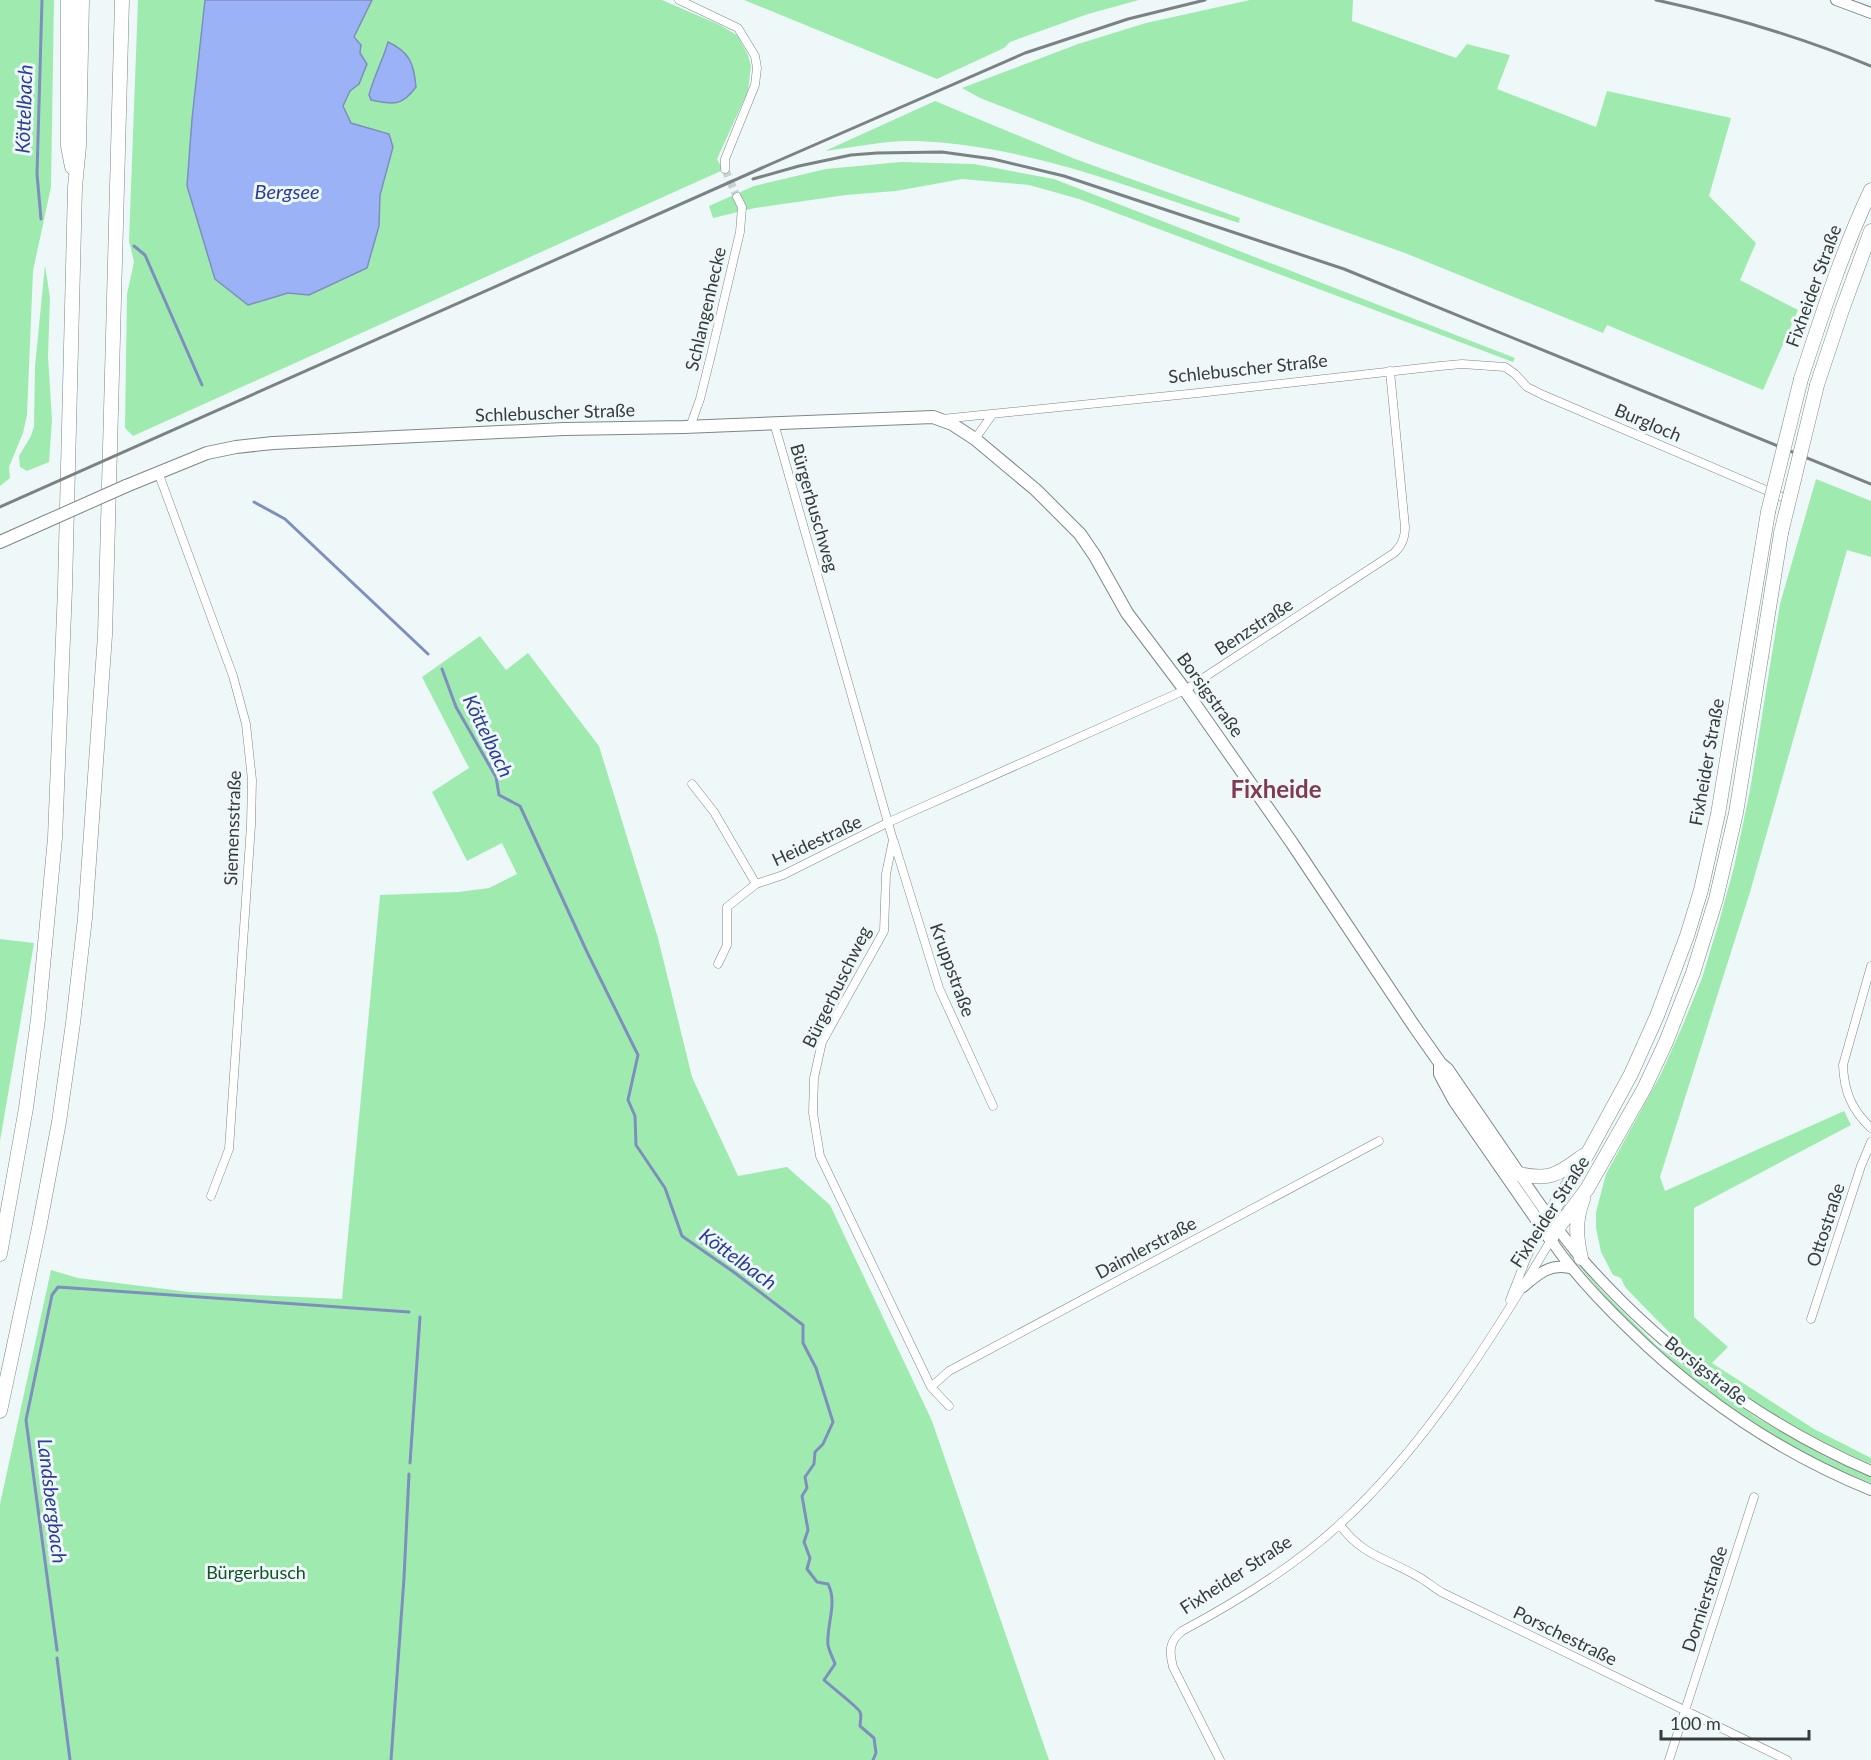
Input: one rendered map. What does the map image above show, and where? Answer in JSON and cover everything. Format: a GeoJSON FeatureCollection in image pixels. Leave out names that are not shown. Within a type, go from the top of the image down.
{"type":"FeatureCollection","features":[{"type":"Feature","properties":{"kind":"highway"},"geometry":{"type":"LineString","coordinates":[[68,0],[68,146],[75,187]]}},
{"type":"Feature","properties":{"kind":"highway"},"geometry":{"type":"LineString","coordinates":[[0,1254],[26,1108],[38,1018],[55,838],[82,0]]}},
{"type":"Feature","properties":{"kind":"highway"},"geometry":{"type":"LineString","coordinates":[[0,1411],[59,1122],[78,988],[91,856],[105,635],[120,0]]}},
{"type":"Feature","properties":{"kind":"highway","name":"Fixheider Straße"},"geometry":{"type":"LineString","coordinates":[[1544,1216],[1588,1153],[1631,1074],[1657,1016],[1687,936],[1701,890],[1718,814],[1768,512],[1801,379],[1857,220],[1871,190]]}},
{"type":"Feature","properties":{"kind":"highway","name":"Fixheider Straße"},"geometry":{"type":"LineString","coordinates":[[1554,1234],[1587,1189],[1644,1089],[1666,1042],[1693,973],[1716,899],[1736,813],[1781,533],[1817,385],[1871,231]]}},
{"type":"Feature","properties":{"kind":"highway"},"geometry":{"type":"LineString","coordinates":[[1519,1174],[1538,1178],[1553,1175],[1588,1153]]}},
{"type":"Feature","properties":{"kind":"highway"},"geometry":{"type":"LineString","coordinates":[[1581,1258],[1576,1224],[1587,1189]]}},
{"type":"Feature","properties":{"kind":"main road"},"geometry":{"type":"LineString","coordinates":[[1836,0],[1871,14]]}},
{"type":"Feature","properties":{"kind":"main road","name":"Schlebuscher Straße"},"geometry":{"type":"LineString","coordinates":[[0,542],[158,472],[207,453],[236,447],[273,443],[564,429],[690,427],[933,417],[941,419]]}},
{"type":"Feature","properties":{"kind":"main road","name":"Borsigstraße"},"geometry":{"type":"LineString","coordinates":[[941,419],[975,439],[1036,490],[1080,534],[1127,613],[1185,690],[1292,843],[1440,1064]]}},
{"type":"Feature","properties":{"kind":"main road"},"geometry":{"type":"LineString","coordinates":[[1440,1064],[1447,1069],[1519,1174],[1554,1234]]}},
{"type":"Feature","properties":{"kind":"main road"},"geometry":{"type":"LineString","coordinates":[[1440,1064],[1440,1074],[1454,1100],[1544,1216]]}},
{"type":"Feature","properties":{"kind":"main road","name":"Borsigstraße"},"geometry":{"type":"LineString","coordinates":[[1554,1234],[1661,1339],[1744,1402],[1836,1456],[1871,1471]]}},
{"type":"Feature","properties":{"kind":"main road","name":"Borsigstraße"},"geometry":{"type":"LineString","coordinates":[[1554,1234],[1569,1268],[1641,1342],[1685,1382],[1727,1413],[1815,1466],[1871,1490]]}},
{"type":"Feature","properties":{"kind":"main road"},"geometry":{"type":"LineString","coordinates":[[1523,1287],[1539,1273],[1560,1265],[1569,1268]]}},
{"type":"Feature","properties":{"kind":"street"},"geometry":{"type":"LineString","coordinates":[[679,0],[738,28],[755,56],[757,68],[755,85],[725,159],[725,169]]}},
{"type":"Feature","properties":{"kind":"street","name":"Schlangenhecke"},"geometry":{"type":"LineString","coordinates":[[690,427],[700,399],[740,232],[742,207],[737,197]]}},
{"type":"Feature","properties":{"kind":"street","name":"Schlebuscher Straße"},"geometry":{"type":"LineString","coordinates":[[941,419],[1462,364],[1509,369]]}},
{"type":"Feature","properties":{"kind":"street","name":"Burgloch"},"geometry":{"type":"LineString","coordinates":[[1509,369],[1527,387],[1543,395],[1782,497]]}},
{"type":"Feature","properties":{"kind":"street","name":"Benzstraße"},"geometry":{"type":"LineString","coordinates":[[889,822],[1185,690],[1394,554],[1400,547],[1405,527],[1390,371]]}},
{"type":"Feature","properties":{"kind":"street"},"geometry":{"type":"LineString","coordinates":[[975,439],[992,415]]}},
{"type":"Feature","properties":{"kind":"street","name":"Bürgerbuschweg"},"geometry":{"type":"LineString","coordinates":[[774,423],[893,840],[886,874],[884,932],[822,1042],[814,1078],[813,1113],[820,1156],[931,1386],[949,1406]]}},
{"type":"Feature","properties":{"kind":"street","name":"Siemensstraße"},"geometry":{"type":"LineString","coordinates":[[158,472],[233,676],[246,724],[252,780],[251,825],[229,1149],[211,1196]]}},
{"type":"Feature","properties":{"kind":"street","name":"Heidestraße"},"geometry":{"type":"LineString","coordinates":[[692,784],[714,812],[756,884]]}},
{"type":"Feature","properties":{"kind":"street","name":"Heidestraße"},"geometry":{"type":"LineString","coordinates":[[718,964],[727,945],[727,907],[756,884],[783,875],[889,822]]}},
{"type":"Feature","properties":{"kind":"street","name":"Kruppstraße"},"geometry":{"type":"LineString","coordinates":[[893,840],[939,988],[993,1106]]}},
{"type":"Feature","properties":{"kind":"street"},"geometry":{"type":"LineString","coordinates":[[1871,966],[1843,1065],[1844,1080],[1850,1102],[1871,1128]]}},
{"type":"Feature","properties":{"kind":"street","name":"Daimlerstraße"},"geometry":{"type":"LineString","coordinates":[[931,1386],[949,1371],[1379,1141]]}},
{"type":"Feature","properties":{"kind":"street","name":"Ottostraße"},"geometry":{"type":"LineString","coordinates":[[1811,1319],[1871,1142]]}},
{"type":"Feature","properties":{"kind":"street","name":"Fixheider Straße"},"geometry":{"type":"LineString","coordinates":[[1506,1313],[1544,1216]]}},
{"type":"Feature","properties":{"kind":"street","name":"Fixheider Straße"},"geometry":{"type":"LineString","coordinates":[[1220,1760],[1173,1667],[1170,1657],[1174,1638],[1182,1631],[1261,1585],[1340,1525],[1399,1463],[1440,1410],[1506,1313],[1554,1234]]}},
{"type":"Feature","properties":{"kind":"street","name":"Dornierstraße"},"geometry":{"type":"LineString","coordinates":[[1669,1760],[1754,1497]]}},
{"type":"Feature","properties":{"kind":"street","name":"Porschestraße"},"geometry":{"type":"LineString","coordinates":[[1340,1525],[1365,1551],[1417,1576],[1441,1592],[1787,1760]]}},
{"type":"Feature","properties":{"kind":"green space"},"geometry":{"type":"Polygon","coordinates":[[[0,0],[54,0],[51,187],[33,271],[27,415],[23,433],[9,467],[10,478],[0,486],[0,0]]]}},
{"type":"Feature","properties":{"kind":"green space"},"geometry":{"type":"Polygon","coordinates":[[[138,0],[205,0],[192,119],[248,305],[288,293],[309,295],[379,226],[380,195],[388,134],[351,123],[343,106],[350,91],[359,83],[361,45],[354,37],[372,0],[662,0],[720,25],[737,35],[748,55],[751,66],[748,91],[717,159],[723,170],[133,436],[125,428],[127,294],[134,262],[129,241],[138,0]],[[389,42],[376,77],[371,100],[393,103],[389,42]]]}},
{"type":"Feature","properties":{"kind":"green space"},"geometry":{"type":"Polygon","coordinates":[[[744,0],[1139,0],[1088,14],[1010,42],[1004,48],[937,79],[744,0]]]}},
{"type":"Feature","properties":{"kind":"green space"},"geometry":{"type":"Polygon","coordinates":[[[1250,0],[1353,0],[1352,21],[1456,58],[1467,44],[1510,55],[1497,89],[1596,127],[1607,91],[1731,118],[1709,196],[1756,243],[1740,280],[1798,310],[1763,390],[1607,325],[1603,333],[1405,253],[1095,143],[980,98],[962,88],[1078,44],[1146,23],[1250,0]]]}},
{"type":"Feature","properties":{"kind":"green space"},"geometry":{"type":"Polygon","coordinates":[[[935,101],[1075,159],[1240,218],[1239,223],[1080,171],[999,151],[958,144],[905,141],[825,151],[935,101]]]}},
{"type":"Feature","properties":{"kind":"green space"},"geometry":{"type":"Polygon","coordinates":[[[901,162],[974,164],[1054,179],[1515,358],[1513,362],[1079,199],[1029,185],[962,179],[896,191],[846,195],[755,208],[713,218],[709,206],[754,186],[826,169],[901,162]]]}},
{"type":"Feature","properties":{"kind":"green space"},"geometry":{"type":"Polygon","coordinates":[[[45,265],[50,298],[48,356],[52,420],[49,462],[27,471],[20,467],[19,456],[34,426],[35,366],[45,265]]]}},
{"type":"Feature","properties":{"kind":"green space"},"geometry":{"type":"Polygon","coordinates":[[[1816,479],[1871,501],[1871,557],[1847,550],[1750,892],[1660,1177],[1665,1191],[1844,1111],[1851,1125],[1694,1208],[1694,1317],[1728,1347],[1712,1363],[1814,1429],[1871,1458],[1871,1464],[1779,1418],[1736,1389],[1696,1357],[1625,1287],[1621,1278],[1613,1275],[1601,1252],[1596,1228],[1596,1212],[1606,1174],[1660,1076],[1682,1027],[1702,978],[1719,922],[1734,867],[1750,790],[1780,604],[1816,479]]]}},
{"type":"Feature","properties":{"kind":"green space","name":"Bürgerbusch"},"geometry":{"type":"Polygon","coordinates":[[[480,636],[506,670],[528,653],[599,746],[658,938],[692,1077],[738,1176],[787,1167],[830,1205],[932,1421],[1049,1760],[0,1760],[0,1504],[51,1270],[78,1278],[189,1292],[342,1299],[380,895],[458,892],[489,888],[517,874],[502,843],[467,861],[432,792],[469,768],[422,677],[480,636]]]}},
{"type":"Feature","properties":{"kind":"green space"},"geometry":{"type":"Polygon","coordinates":[[[0,939],[34,943],[0,1141],[0,939]]]}},
{"type":"Feature","properties":{"kind":"green space"},"geometry":{"type":"Polygon","coordinates":[[[1570,1253],[1602,1291],[1658,1347],[1757,1418],[1826,1457],[1871,1477],[1871,1483],[1838,1469],[1776,1436],[1689,1376],[1618,1311],[1570,1253]]]}},
{"type":"Feature","properties":{"kind":"water","name":"Bergsee"},"geometry":{"type":"Polygon","coordinates":[[[205,0],[372,0],[354,37],[361,45],[360,53],[367,64],[359,84],[350,91],[343,106],[351,123],[389,134],[393,147],[380,195],[379,226],[367,268],[309,295],[288,293],[248,305],[215,279],[187,186],[205,0]]]}},
{"type":"Feature","properties":{"kind":"water"},"geometry":{"type":"Polygon","coordinates":[[[388,42],[401,50],[410,60],[416,87],[402,101],[392,103],[371,100],[369,95],[388,42]]]}},
{"type":"Feature","properties":{"kind":"waterway","name":"Köttelbach"},"geometry":{"type":"LineString","coordinates":[[41,219],[37,174],[42,0]]}},
{"type":"Feature","properties":{"kind":"waterway","name":"Köttelbach"},"geometry":{"type":"LineString","coordinates":[[134,246],[145,255],[202,385]]}},
{"type":"Feature","properties":{"kind":"waterway","name":"Köttelbach"},"geometry":{"type":"LineString","coordinates":[[254,502],[285,519],[428,654]]}},
{"type":"Feature","properties":{"kind":"waterway","name":"Köttelbach"},"geometry":{"type":"LineString","coordinates":[[442,669],[456,707],[496,777],[499,795],[520,806],[587,952],[638,1055],[628,1100],[635,1116],[636,1145],[665,1188],[682,1236],[803,1325],[803,1343],[816,1368],[833,1422],[823,1444],[815,1452],[814,1464],[805,1477],[807,1488],[802,1496],[808,1530],[804,1542],[810,1558],[807,1569],[817,1582],[828,1584],[832,1599],[828,1645],[835,1664],[824,1680],[860,1712],[860,1726],[874,1738],[876,1753],[873,1760]]}},
{"type":"Feature","properties":{"kind":"waterway","name":"Landsbergbach"},"geometry":{"type":"LineString","coordinates":[[57,1650],[26,1420],[52,1295],[58,1287],[409,1312]]}},
{"type":"Feature","properties":{"kind":"waterway"},"geometry":{"type":"LineString","coordinates":[[410,1463],[420,1317]]}},
{"type":"Feature","properties":{"kind":"waterway"},"geometry":{"type":"LineString","coordinates":[[391,1760],[409,1474]]}},
{"type":"Feature","properties":{"kind":"waterway","name":"Landsbergbach"},"geometry":{"type":"LineString","coordinates":[[57,1658],[70,1760]]}},
{"type":"Feature","properties":{"kind":"tunnel"},"geometry":{"type":"LineString","coordinates":[[725,169],[737,197]]}},
{"type":"Feature","properties":{"kind":"railway"},"geometry":{"type":"LineString","coordinates":[[0,507],[1025,53],[1128,19],[1205,0]]}},
{"type":"Feature","properties":{"kind":"railway"},"geometry":{"type":"LineString","coordinates":[[1656,0],[1765,28],[1871,66]]}},
{"type":"Feature","properties":{"kind":"railway"},"geometry":{"type":"LineString","coordinates":[[753,179],[851,155],[942,152],[993,159],[1064,176],[1344,269],[1871,484]]}},
{"type":"Feature","properties":{"kind":"district","name":"Fixheide"},"geometry":{"type":"Point","coordinates":[1276,790]}}]}
